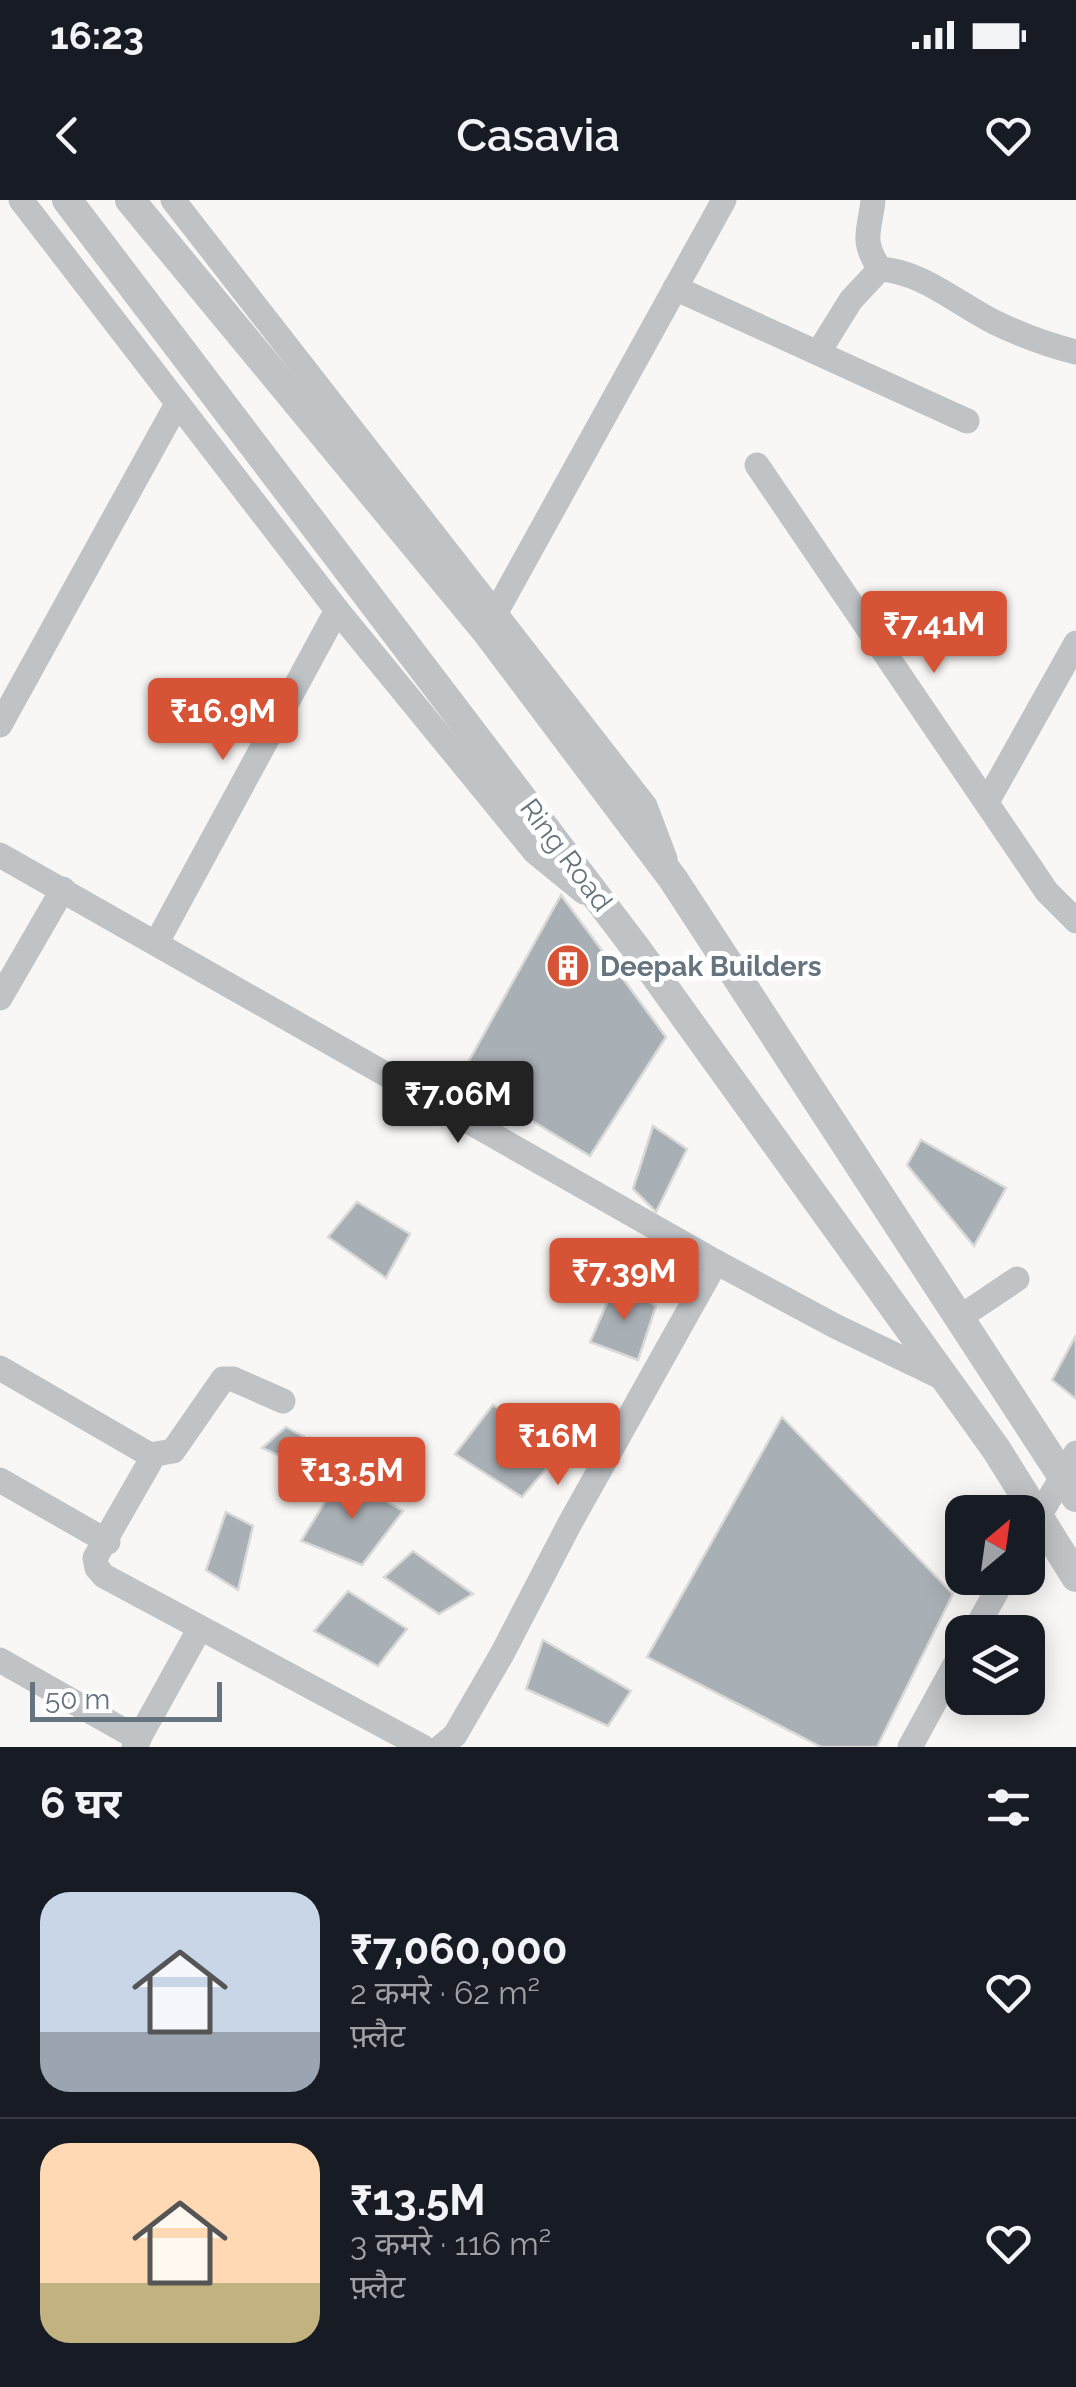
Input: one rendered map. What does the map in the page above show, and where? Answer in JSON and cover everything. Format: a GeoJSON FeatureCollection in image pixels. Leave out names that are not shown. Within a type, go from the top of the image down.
{"type":"FeatureCollection","features":[{"type":"Feature","properties":{"kind":"street"},"geometry":{"type":"LineString","coordinates":[[21,200],[337,610],[535,852],[611,914]]}},
{"type":"Feature","properties":{"kind":"street","name":"Ring Road"},"geometry":{"type":"LineString","coordinates":[[67,200],[611,914],[946,1379],[1015,1495]]}},
{"type":"Feature","properties":{"kind":"street"},"geometry":{"type":"LineString","coordinates":[[130,200],[487,632],[673,879],[959,1318],[1072,1476],[1045,1510]]}},
{"type":"Feature","properties":{"kind":"street"},"geometry":{"type":"LineString","coordinates":[[172,200],[645,806],[673,879]]}},
{"type":"Feature","properties":{"kind":"street"},"geometry":{"type":"LineString","coordinates":[[496,612],[724,200]]}},
{"type":"Feature","properties":{"kind":"street"},"geometry":{"type":"LineString","coordinates":[[874,200],[866,228],[867,242],[880,269]]}},
{"type":"Feature","properties":{"kind":"street"},"geometry":{"type":"LineString","coordinates":[[818,353],[851,300],[880,269],[900,270],[994,321],[1048,345],[1076,352]]}},
{"type":"Feature","properties":{"kind":"street"},"geometry":{"type":"LineString","coordinates":[[676,288],[967,421]]}},
{"type":"Feature","properties":{"kind":"street"},"geometry":{"type":"LineString","coordinates":[[0,725],[177,404]]}},
{"type":"Feature","properties":{"kind":"street"},"geometry":{"type":"LineString","coordinates":[[756,465],[1047,892],[1076,921]]}},
{"type":"Feature","properties":{"kind":"street"},"geometry":{"type":"LineString","coordinates":[[157,942],[337,610]]}},
{"type":"Feature","properties":{"kind":"street"},"geometry":{"type":"LineString","coordinates":[[986,802],[1076,643]]}},
{"type":"Feature","properties":{"kind":"street"},"geometry":{"type":"LineString","coordinates":[[0,855],[716,1262],[835,1326],[946,1379]]}},
{"type":"Feature","properties":{"kind":"street"},"geometry":{"type":"LineString","coordinates":[[0,998],[62,889]]}},
{"type":"Feature","properties":{"kind":"street"},"geometry":{"type":"LineString","coordinates":[[441,1747],[455,1735],[502,1654],[570,1523],[716,1262]]}},
{"type":"Feature","properties":{"kind":"street"},"geometry":{"type":"LineString","coordinates":[[959,1318],[1016,1279]]}},
{"type":"Feature","properties":{"kind":"street"},"geometry":{"type":"LineString","coordinates":[[0,1368],[150,1455],[173,1451],[223,1380],[233,1379],[282,1401]]}},
{"type":"Feature","properties":{"kind":"street"},"geometry":{"type":"LineString","coordinates":[[150,1455],[150,1462],[96,1558],[97,1568],[104,1576],[200,1628],[382,1739],[422,1747]]}},
{"type":"Feature","properties":{"kind":"street"},"geometry":{"type":"LineString","coordinates":[[0,1480],[108,1542]]}},
{"type":"Feature","properties":{"kind":"street","name":"Ring Road"},"geometry":{"type":"LineString","coordinates":[[1045,1540],[1076,1577]]}},
{"type":"Feature","properties":{"kind":"street"},"geometry":{"type":"LineString","coordinates":[[0,1660],[136,1743],[200,1628]]}},
{"type":"Feature","properties":{"kind":"street"},"geometry":{"type":"LineString","coordinates":[[910,1747],[945,1683]]}},
{"type":"Feature","properties":{"kind":"building","name":"Deepak Builders"},"geometry":{"type":"Polygon","coordinates":[[[561,895],[666,1037],[590,1156],[460,1077],[561,895]]]}},
{"type":"Feature","properties":{"kind":"building"},"geometry":{"type":"Polygon","coordinates":[[[653,1126],[687,1149],[656,1212],[633,1189],[653,1126]]]}},
{"type":"Feature","properties":{"kind":"building"},"geometry":{"type":"Polygon","coordinates":[[[921,1140],[1006,1188],[974,1246],[907,1165],[921,1140]]]}},
{"type":"Feature","properties":{"kind":"building"},"geometry":{"type":"Polygon","coordinates":[[[357,1202],[410,1234],[386,1278],[328,1237],[357,1202]]]}},
{"type":"Feature","properties":{"kind":"building"},"geometry":{"type":"Polygon","coordinates":[[[616,1282],[656,1306],[638,1360],[590,1342],[616,1282]]]}},
{"type":"Feature","properties":{"kind":"building"},"geometry":{"type":"Polygon","coordinates":[[[1076,1335],[1076,1399],[1052,1380],[1076,1335]]]}},
{"type":"Feature","properties":{"kind":"building"},"geometry":{"type":"Polygon","coordinates":[[[493,1405],[563,1449],[522,1497],[455,1454],[493,1405]]]}},
{"type":"Feature","properties":{"kind":"building"},"geometry":{"type":"Polygon","coordinates":[[[782,1417],[945,1586],[945,1595],[953,1595],[877,1747],[821,1747],[647,1657],[782,1417]]]}},
{"type":"Feature","properties":{"kind":"building"},"geometry":{"type":"Polygon","coordinates":[[[286,1427],[321,1446],[308,1469],[262,1448],[286,1427]]]}},
{"type":"Feature","properties":{"kind":"building"},"geometry":{"type":"Polygon","coordinates":[[[342,1474],[403,1511],[362,1565],[301,1541],[342,1474]]]}},
{"type":"Feature","properties":{"kind":"building"},"geometry":{"type":"Polygon","coordinates":[[[226,1512],[253,1526],[238,1590],[206,1570],[226,1512]]]}},
{"type":"Feature","properties":{"kind":"building"},"geometry":{"type":"Polygon","coordinates":[[[413,1551],[473,1594],[439,1614],[384,1577],[413,1551]]]}},
{"type":"Feature","properties":{"kind":"building"},"geometry":{"type":"Polygon","coordinates":[[[348,1591],[407,1629],[378,1666],[314,1631],[348,1591]]]}},
{"type":"Feature","properties":{"kind":"building"},"geometry":{"type":"Polygon","coordinates":[[[543,1640],[631,1691],[608,1726],[526,1689],[543,1640]]]}},
{"type":"Feature","properties":{"kind":"place","name":"Deepak Builders"},"geometry":{"type":"Point","coordinates":[568,966]}}]}
